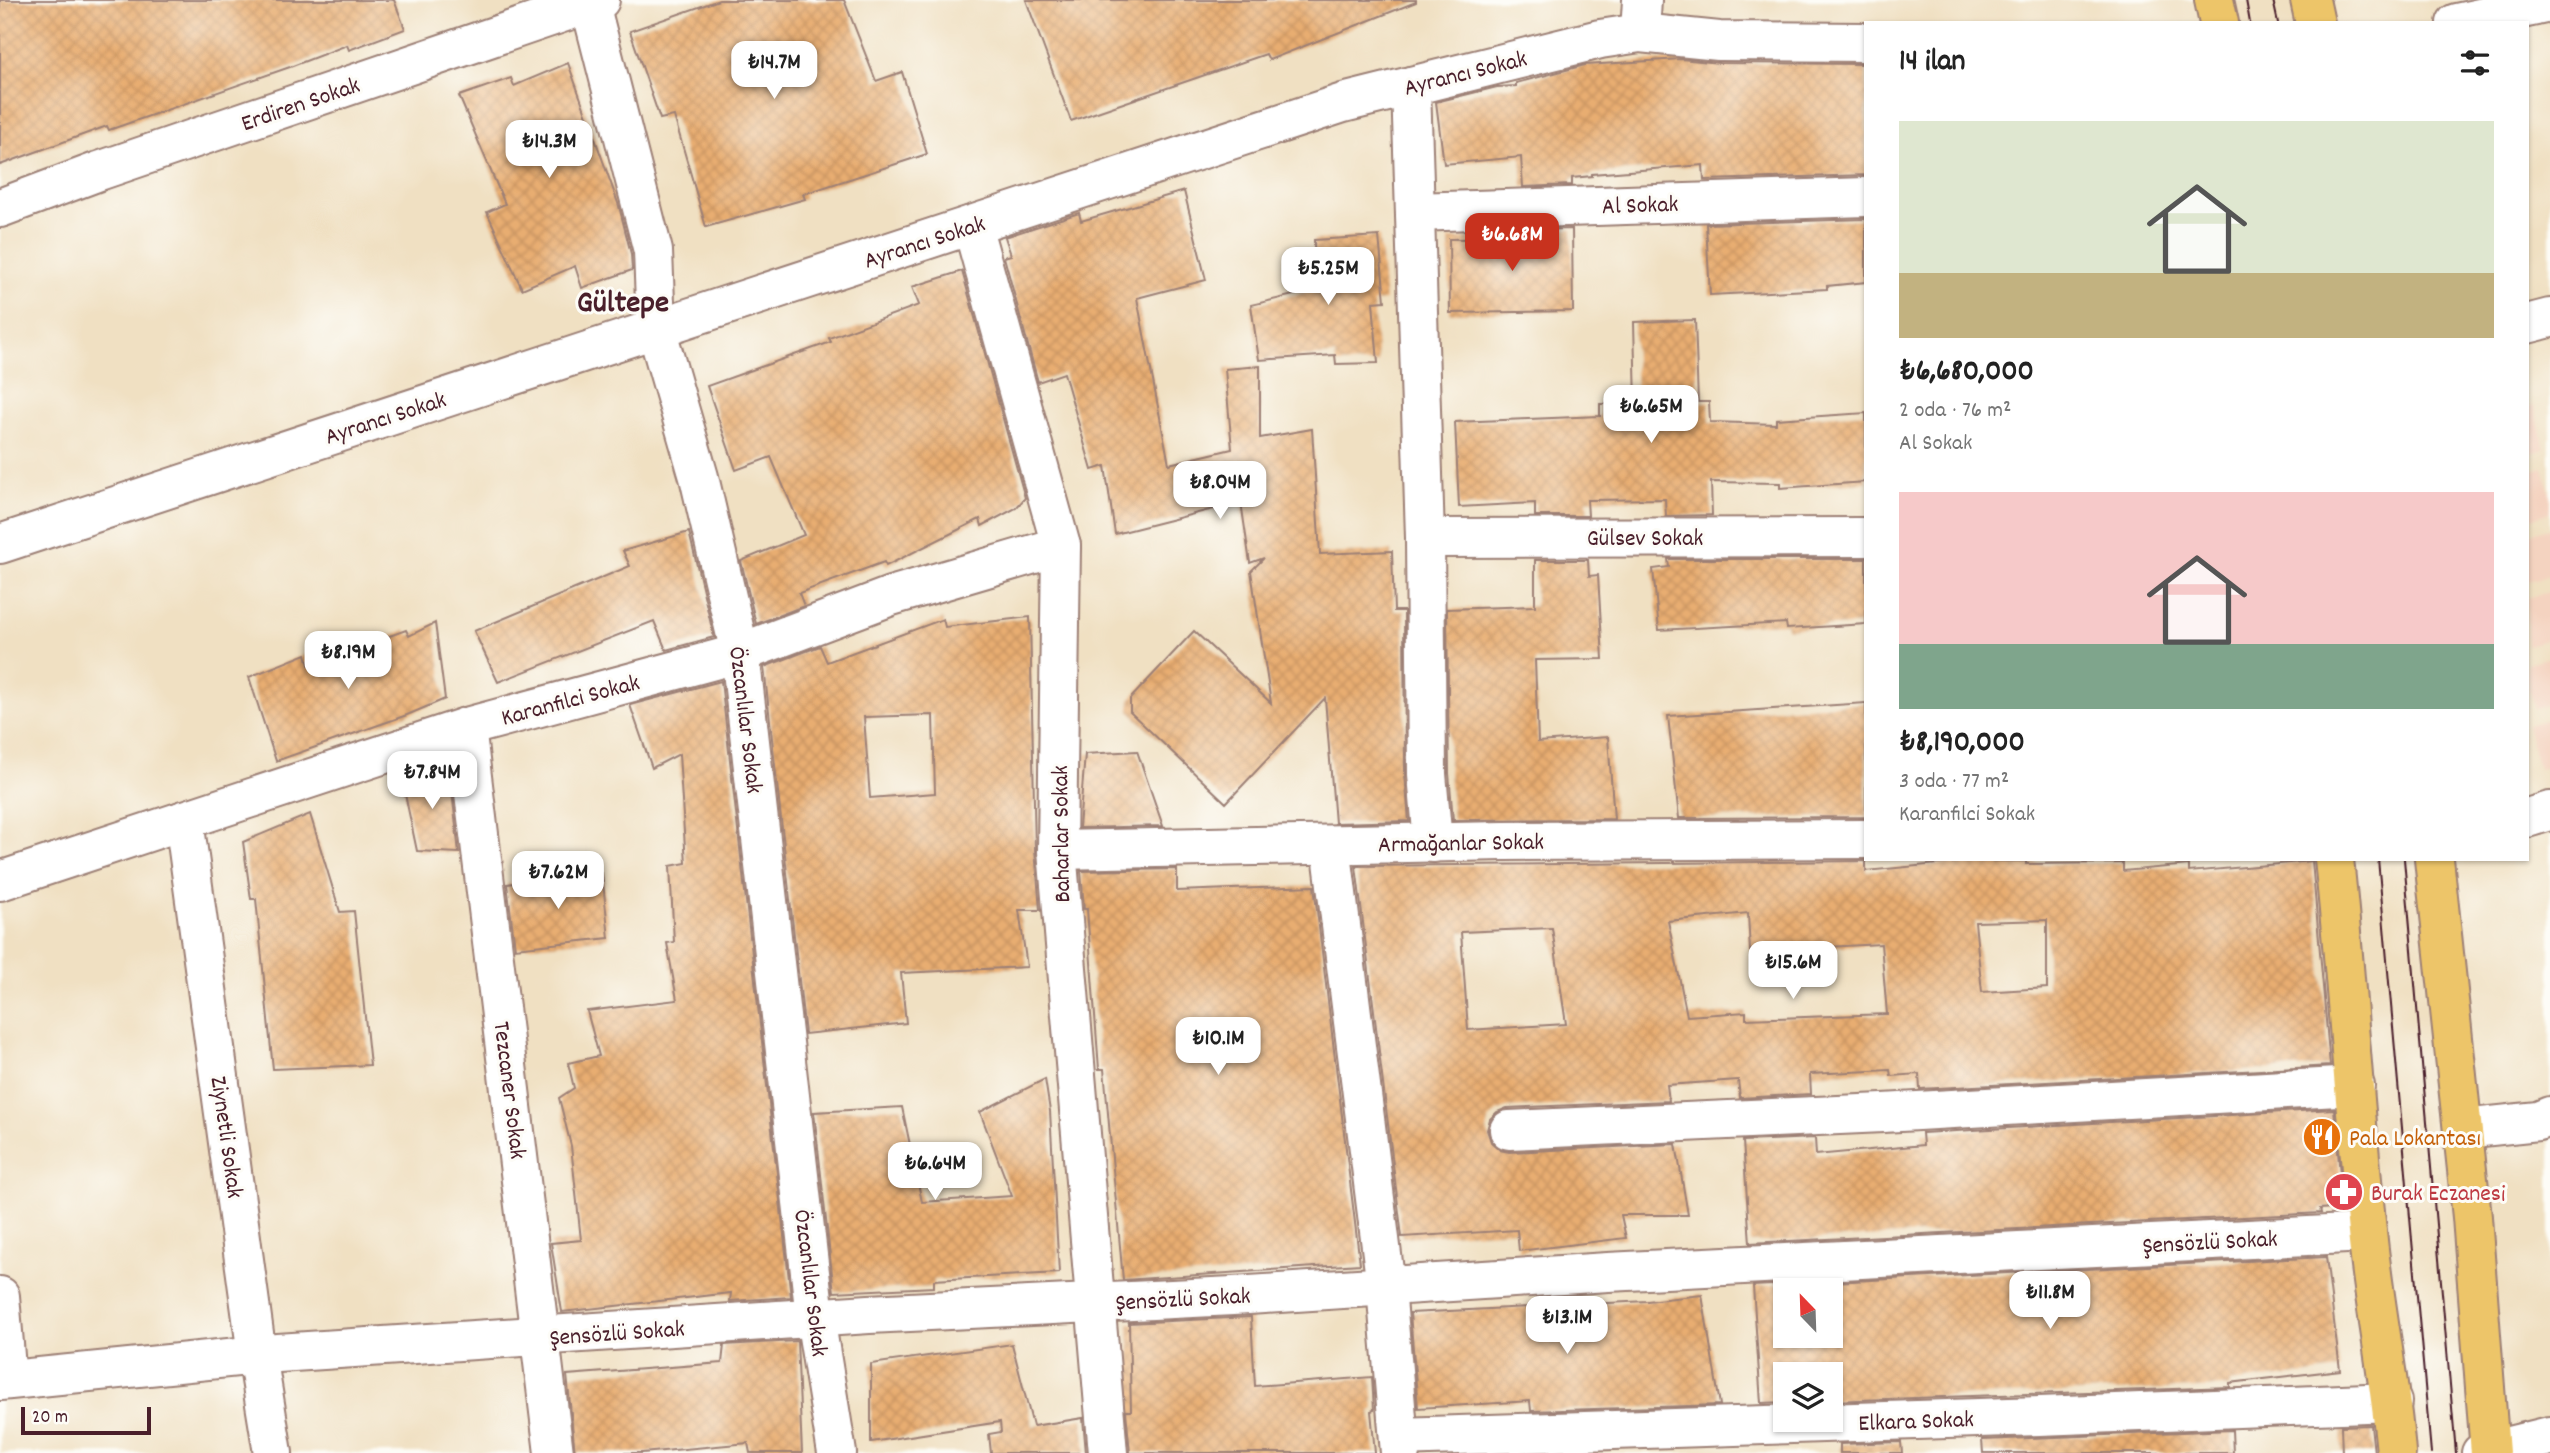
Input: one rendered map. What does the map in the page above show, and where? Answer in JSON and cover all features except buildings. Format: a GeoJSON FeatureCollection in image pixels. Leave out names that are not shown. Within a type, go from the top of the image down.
{"type":"FeatureCollection","features":[{"type":"Feature","properties":{"kind":"main road"},"geometry":{"type":"LineString","coordinates":[[2214,0],[2219,21]]}},
{"type":"Feature","properties":{"kind":"main road"},"geometry":{"type":"LineString","coordinates":[[2310,0],[2315,21]]}},
{"type":"Feature","properties":{"kind":"main road"},"geometry":{"type":"LineString","coordinates":[[2334,861],[2367,1233],[2392,1402],[2396,1453]]}},
{"type":"Feature","properties":{"kind":"main road"},"geometry":{"type":"LineString","coordinates":[[2434,861],[2472,1217],[2487,1452]]}},
{"type":"Feature","properties":{"kind":"street","name":"Erdiren Sokak"},"geometry":{"type":"LineString","coordinates":[[0,208],[99,171],[593,1]]}},
{"type":"Feature","properties":{"kind":"street","name":"Özcanlılar Sokak"},"geometry":{"type":"LineString","coordinates":[[593,1],[653,251],[656,328],[699,477],[740,653],[815,1317],[837,1453]]}},
{"type":"Feature","properties":{"kind":"street"},"geometry":{"type":"LineString","coordinates":[[2465,21],[2550,3]]}},
{"type":"Feature","properties":{"kind":"street","name":"Ayrancı Sokak"},"geometry":{"type":"LineString","coordinates":[[0,544],[1343,103],[1600,39],[1641,16],[1719,41],[1864,42]]}},
{"type":"Feature","properties":{"kind":"street"},"geometry":{"type":"LineString","coordinates":[[1411,86],[1424,538],[1427,774],[1433,843]]}},
{"type":"Feature","properties":{"kind":"street","name":"Al Sokak"},"geometry":{"type":"LineString","coordinates":[[1415,212],[1864,197]]}},
{"type":"Feature","properties":{"kind":"street","name":"Baharlar Sokak"},"geometry":{"type":"LineString","coordinates":[[972,225],[1061,546],[1056,850],[1108,1453]]}},
{"type":"Feature","properties":{"kind":"street"},"geometry":{"type":"LineString","coordinates":[[2529,323],[2550,318]]}},
{"type":"Feature","properties":{"kind":"street","name":"Gülsev Sokak"},"geometry":{"type":"LineString","coordinates":[[1424,538],[1864,537]]}},
{"type":"Feature","properties":{"kind":"street","name":"Karanfilci Sokak"},"geometry":{"type":"LineString","coordinates":[[0,881],[466,727],[740,653],[891,596],[1061,546]]}},
{"type":"Feature","properties":{"kind":"street","name":"Tezcaner Sokak"},"geometry":{"type":"LineString","coordinates":[[466,727],[554,1453]]}},
{"type":"Feature","properties":{"kind":"street"},"geometry":{"type":"LineString","coordinates":[[2529,817],[2550,811]]}},
{"type":"Feature","properties":{"kind":"street","name":"Ziynetli Sokak"},"geometry":{"type":"LineString","coordinates":[[184,820],[257,1355],[273,1453]]}},
{"type":"Feature","properties":{"kind":"street","name":"Armağanlar Sokak"},"geometry":{"type":"LineString","coordinates":[[1056,850],[1864,839]]}},
{"type":"Feature","properties":{"kind":"street"},"geometry":{"type":"LineString","coordinates":[[1331,845],[1386,1287],[1400,1445]]}},
{"type":"Feature","properties":{"kind":"street"},"geometry":{"type":"LineString","coordinates":[[1508,1130],[1897,1113],[2355,1086]]}},
{"type":"Feature","properties":{"kind":"street"},"geometry":{"type":"LineString","coordinates":[[2463,1129],[2538,1121],[2550,1116]]}},
{"type":"Feature","properties":{"kind":"street","name":"Şensözlü Sokak"},"geometry":{"type":"LineString","coordinates":[[4,1380],[257,1355],[815,1317],[2367,1233]]}},
{"type":"Feature","properties":{"kind":"street"},"geometry":{"type":"LineString","coordinates":[[0,1296],[4,1380]]}},
{"type":"Feature","properties":{"kind":"street","name":"Elkara Sokak"},"geometry":{"type":"LineString","coordinates":[[1400,1445],[2392,1402]]}},
{"type":"Feature","properties":{"kind":"street"},"geometry":{"type":"LineString","coordinates":[[2487,1452],[2550,1436]]}},
{"type":"Feature","properties":{"kind":"shaded area"},"geometry":{"type":"Polygon","coordinates":[[[2534,405],[2545,449],[2529,453],[2529,406],[2534,405]]]}},
{"type":"Feature","properties":{"kind":"shaded area"},"geometry":{"type":"Polygon","coordinates":[[[2543,467],[2550,493],[2550,513],[2529,518],[2529,471],[2543,467]]]}},
{"type":"Feature","properties":{"kind":"shaded area"},"geometry":{"type":"Polygon","coordinates":[[[2550,528],[2550,575],[2529,580],[2529,533],[2550,528]]]}},
{"type":"Feature","properties":{"kind":"shaded area"},"geometry":{"type":"Polygon","coordinates":[[[2550,592],[2550,639],[2529,644],[2529,597],[2550,592]]]}},
{"type":"Feature","properties":{"kind":"shaded area"},"geometry":{"type":"Polygon","coordinates":[[[2550,657],[2550,704],[2534,708],[2529,688],[2529,662],[2550,657]]]}},
{"type":"Feature","properties":{"kind":"shaded area"},"geometry":{"type":"Polygon","coordinates":[[[2550,719],[2550,766],[2539,769],[2529,724],[2550,719]]]}},
{"type":"Feature","properties":{"kind":"tram line"},"geometry":{"type":"LineString","coordinates":[[2246,0],[2250,21]]}},
{"type":"Feature","properties":{"kind":"tram line"},"geometry":{"type":"LineString","coordinates":[[2273,0],[2278,21]]}},
{"type":"Feature","properties":{"kind":"tram line"},"geometry":{"type":"LineString","coordinates":[[2378,861],[2431,1453]]}},
{"type":"Feature","properties":{"kind":"tram line"},"geometry":{"type":"LineString","coordinates":[[2404,861],[2456,1453]]}},
{"type":"Feature","properties":{"kind":"place","name":"Pala Lokantası"},"geometry":{"type":"Point","coordinates":[2322,1137]}},
{"type":"Feature","properties":{"kind":"place","name":"Burak Eczanesi"},"geometry":{"type":"Point","coordinates":[2344,1192]}},
{"type":"Feature","properties":{"kind":"district","name":"Gültepe"},"geometry":{"type":"Point","coordinates":[623,300]}}]}
